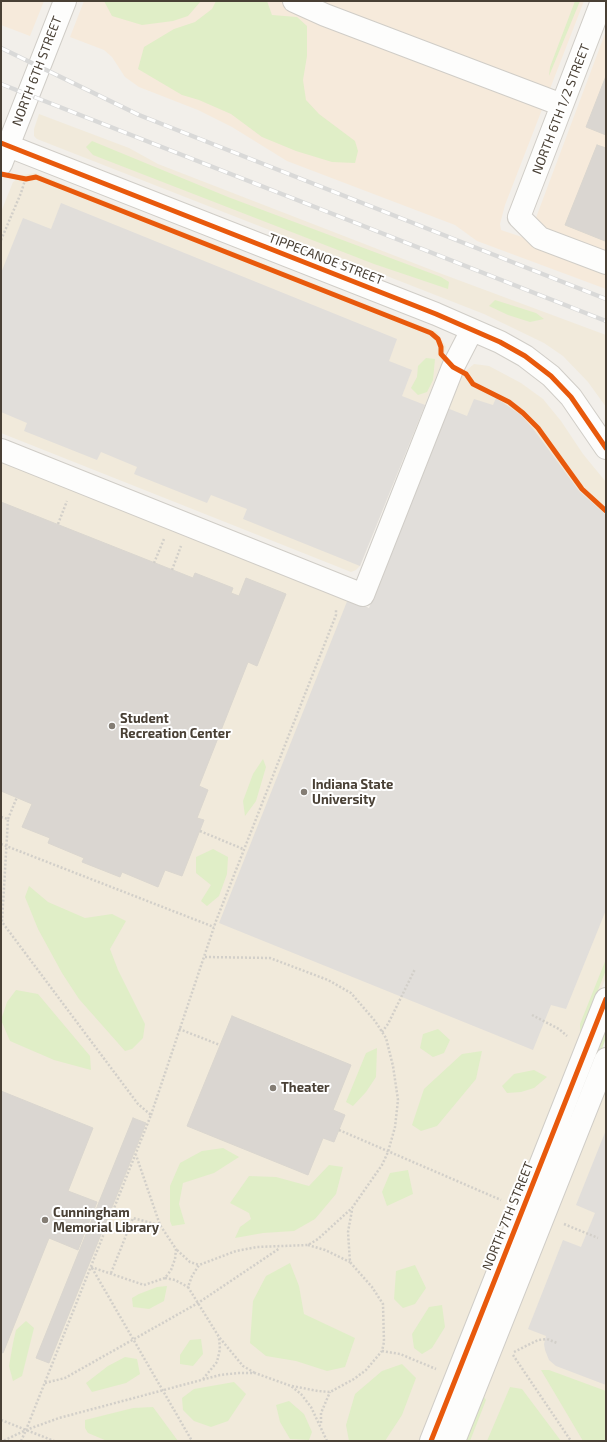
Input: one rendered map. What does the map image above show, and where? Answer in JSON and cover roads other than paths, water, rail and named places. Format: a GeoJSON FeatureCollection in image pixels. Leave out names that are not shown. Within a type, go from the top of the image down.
{"type":"FeatureCollection","features":[{"type":"Feature","properties":{"kind":"street","name":"NORTH 6TH STREET"},"geometry":{"type":"LineString","coordinates":[[3,151],[65,1]]}},
{"type":"Feature","properties":{"kind":"street"},"geometry":{"type":"LineString","coordinates":[[294,1],[325,15],[562,105]]}},
{"type":"Feature","properties":{"kind":"street","name":"NORTH 6TH 1/2 STREET"},"geometry":{"type":"LineString","coordinates":[[602,1],[519,217],[540,238],[606,263]]}},
{"type":"Feature","properties":{"kind":"street","name":"TIPPECANOE STREET"},"geometry":{"type":"LineString","coordinates":[[3,151],[31,155],[429,311],[500,342],[525,356],[551,376],[572,397],[606,448]]}},
{"type":"Feature","properties":{"kind":"street"},"geometry":{"type":"LineString","coordinates":[[1,450],[363,595],[453,367],[472,330]]}},
{"type":"Feature","properties":{"kind":"street","name":"NORTH 7TH STREET"},"geometry":{"type":"LineString","coordinates":[[431,1441],[606,999]]}},
{"type":"Feature","properties":{"kind":"street"},"geometry":{"type":"LineString","coordinates":[[454,1441],[606,1059]]}},
{"type":"Feature","properties":{"kind":"railway"},"geometry":{"type":"LineString","coordinates":[[1,48],[139,115],[606,299]]}},
{"type":"Feature","properties":{"kind":"railway"},"geometry":{"type":"LineString","coordinates":[[1,84],[606,321]]}},
{"type":"Feature","properties":{"kind":"place","name":"Student Recreation Center"},"geometry":{"type":"Point","coordinates":[112,726]}},
{"type":"Feature","properties":{"kind":"place","name":"Indiana State University"},"geometry":{"type":"Point","coordinates":[304,792]}},
{"type":"Feature","properties":{"kind":"place","name":"Theater"},"geometry":{"type":"Point","coordinates":[273,1088]}},
{"type":"Feature","properties":{"kind":"place","name":"Cunningham Memorial Library"},"geometry":{"type":"Point","coordinates":[45,1220]}}]}
